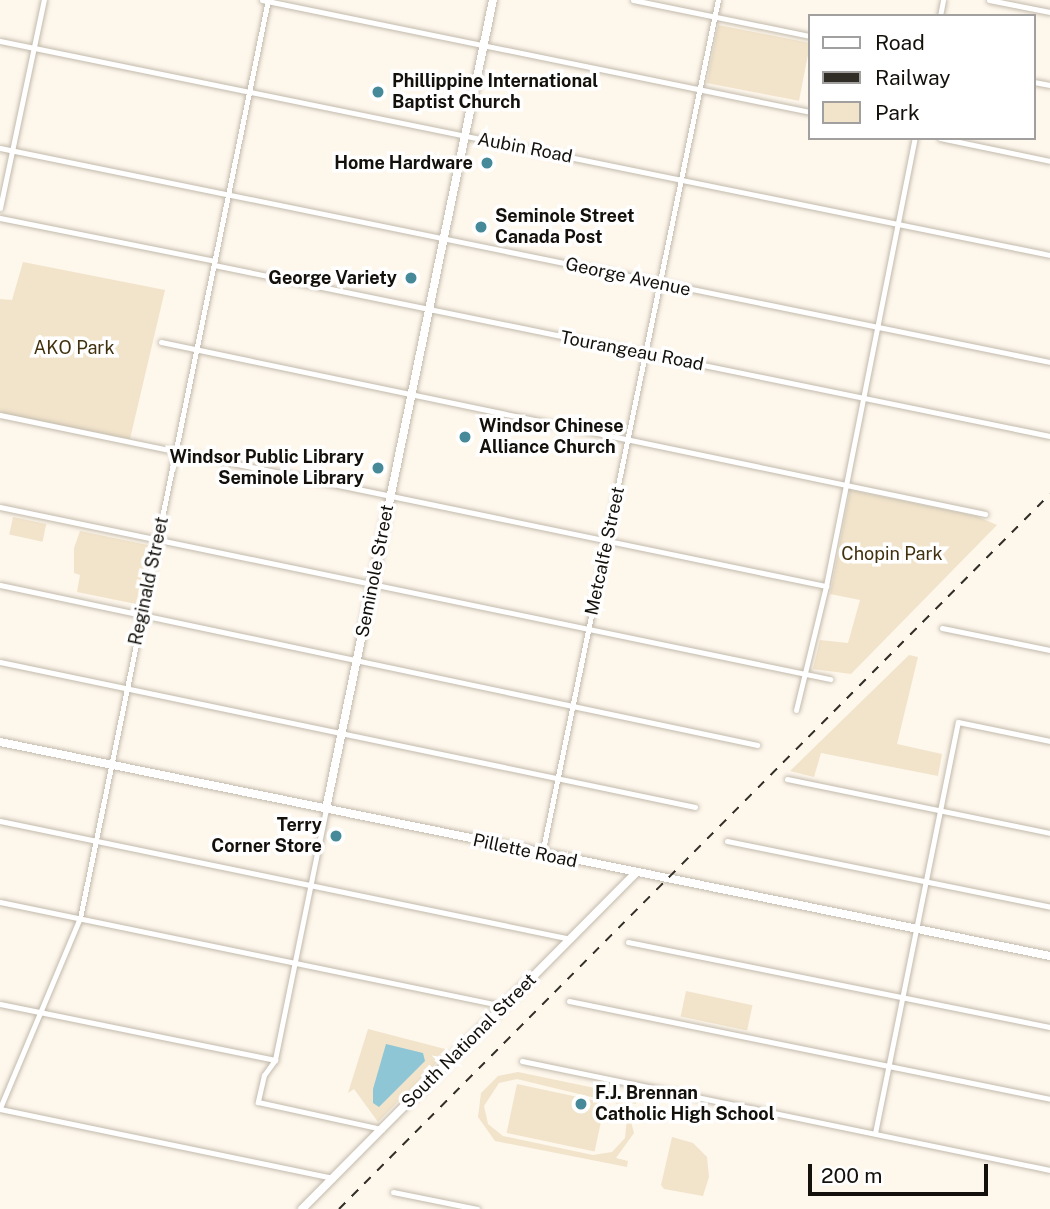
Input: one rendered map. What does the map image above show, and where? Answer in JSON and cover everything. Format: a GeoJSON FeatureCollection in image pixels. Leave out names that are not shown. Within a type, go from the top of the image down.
{"type":"FeatureCollection","features":[{"type":"Feature","properties":{"kind":"street"},"geometry":{"type":"LineString","coordinates":[[0,208],[44,0]]}},
{"type":"Feature","properties":{"kind":"street"},"geometry":{"type":"LineString","coordinates":[[266,0],[808,112]]}},
{"type":"Feature","properties":{"kind":"street","name":"Reginald Street"},"geometry":{"type":"LineString","coordinates":[[0,1109],[80,918],[266,0]]}},
{"type":"Feature","properties":{"kind":"street","name":"Seminole Street"},"geometry":{"type":"LineString","coordinates":[[382,1129],[258,1102],[264,1075],[275,1060],[493,0]]}},
{"type":"Feature","properties":{"kind":"street"},"geometry":{"type":"LineString","coordinates":[[633,0],[808,36]]}},
{"type":"Feature","properties":{"kind":"street","name":"Metcalfe Street"},"geometry":{"type":"LineString","coordinates":[[542,855],[719,0]]}},
{"type":"Feature","properties":{"kind":"street"},"geometry":{"type":"LineString","coordinates":[[989,0],[1050,12]]}},
{"type":"Feature","properties":{"kind":"street","name":"Aubin Road"},"geometry":{"type":"LineString","coordinates":[[0,41],[1050,255]]}},
{"type":"Feature","properties":{"kind":"street"},"geometry":{"type":"LineString","coordinates":[[796,710],[807,674],[826,586],[915,140]]}},
{"type":"Feature","properties":{"kind":"street"},"geometry":{"type":"LineString","coordinates":[[950,140],[1050,161]]}},
{"type":"Feature","properties":{"kind":"street","name":"George Avenue"},"geometry":{"type":"LineString","coordinates":[[0,148],[1050,362]]}},
{"type":"Feature","properties":{"kind":"street","name":"Tourangeau Road"},"geometry":{"type":"LineString","coordinates":[[0,218],[1050,436]]}},
{"type":"Feature","properties":{"kind":"street"},"geometry":{"type":"LineString","coordinates":[[161,342],[985,514]]}},
{"type":"Feature","properties":{"kind":"street"},"geometry":{"type":"LineString","coordinates":[[0,415],[826,586]]}},
{"type":"Feature","properties":{"kind":"street"},"geometry":{"type":"LineString","coordinates":[[0,507],[830,679]]}},
{"type":"Feature","properties":{"kind":"street"},"geometry":{"type":"LineString","coordinates":[[0,585],[757,745]]}},
{"type":"Feature","properties":{"kind":"street"},"geometry":{"type":"LineString","coordinates":[[942,628],[1050,650]]}},
{"type":"Feature","properties":{"kind":"street"},"geometry":{"type":"LineString","coordinates":[[0,662],[695,807]]}},
{"type":"Feature","properties":{"kind":"street"},"geometry":{"type":"LineString","coordinates":[[875,1133],[958,722],[1050,741]]}},
{"type":"Feature","properties":{"kind":"street","name":"Pillette Road"},"geometry":{"type":"LineString","coordinates":[[0,742],[542,855],[1050,956]]}},
{"type":"Feature","properties":{"kind":"street"},"geometry":{"type":"LineString","coordinates":[[787,779],[1050,833]]}},
{"type":"Feature","properties":{"kind":"street"},"geometry":{"type":"LineString","coordinates":[[0,821],[571,939]]}},
{"type":"Feature","properties":{"kind":"street"},"geometry":{"type":"LineString","coordinates":[[727,841],[1050,907]]}},
{"type":"Feature","properties":{"kind":"street","name":"South National Street"},"geometry":{"type":"LineString","coordinates":[[302,1209],[636,873]]}},
{"type":"Feature","properties":{"kind":"street"},"geometry":{"type":"LineString","coordinates":[[0,902],[504,1006]]}},
{"type":"Feature","properties":{"kind":"street"},"geometry":{"type":"LineString","coordinates":[[628,942],[1050,1027]]}},
{"type":"Feature","properties":{"kind":"street"},"geometry":{"type":"LineString","coordinates":[[569,1001],[1050,1099]]}},
{"type":"Feature","properties":{"kind":"street"},"geometry":{"type":"LineString","coordinates":[[0,1004],[275,1060]]}},
{"type":"Feature","properties":{"kind":"street"},"geometry":{"type":"LineString","coordinates":[[522,1060],[1050,1170]]}},
{"type":"Feature","properties":{"kind":"street"},"geometry":{"type":"LineString","coordinates":[[0,1109],[333,1178]]}},
{"type":"Feature","properties":{"kind":"street"},"geometry":{"type":"LineString","coordinates":[[393,1192],[477,1209]]}},
{"type":"Feature","properties":{"kind":"green space"},"geometry":{"type":"Polygon","coordinates":[[[718,25],[808,42],[799,101],[707,83],[718,25]]]}},
{"type":"Feature","properties":{"kind":"green space","name":"AKO Park"},"geometry":{"type":"Polygon","coordinates":[[[23,262],[165,290],[130,439],[0,413],[0,299],[12,300],[23,262]]]}},
{"type":"Feature","properties":{"kind":"green space","name":"Chopin Park"},"geometry":{"type":"Polygon","coordinates":[[[850,490],[976,516],[997,525],[851,674],[813,669],[820,640],[848,643],[860,600],[830,594],[850,490]]]}},
{"type":"Feature","properties":{"kind":"green space"},"geometry":{"type":"Polygon","coordinates":[[[13,517],[46,524],[43,542],[9,535],[13,517]]]}},
{"type":"Feature","properties":{"kind":"green space"},"geometry":{"type":"Polygon","coordinates":[[[80,531],[148,545],[136,604],[77,592],[80,575],[74,573],[74,548],[80,531]]]}},
{"type":"Feature","properties":{"kind":"green space"},"geometry":{"type":"Polygon","coordinates":[[[909,655],[918,657],[897,744],[942,754],[938,776],[821,753],[814,777],[790,771],[909,655]]]}},
{"type":"Feature","properties":{"kind":"green space"},"geometry":{"type":"Polygon","coordinates":[[[686,991],[753,1005],[747,1031],[681,1016],[686,991]]]}},
{"type":"Feature","properties":{"kind":"green space"},"geometry":{"type":"Polygon","coordinates":[[[368,1029],[449,1050],[378,1122],[354,1089],[348,1093],[368,1029]]]}},
{"type":"Feature","properties":{"kind":"green space"},"geometry":{"type":"Polygon","coordinates":[[[518,1072],[638,1097],[636,1104],[626,1102],[634,1133],[616,1158],[628,1161],[627,1167],[495,1141],[478,1117],[481,1093],[498,1076],[518,1072]],[[517,1079],[499,1083],[484,1106],[488,1124],[503,1136],[593,1155],[612,1152],[625,1138],[627,1119],[616,1103],[517,1079]]]}},
{"type":"Feature","properties":{"kind":"green space"},"geometry":{"type":"Polygon","coordinates":[[[517,1084],[605,1103],[595,1152],[507,1133],[517,1084]]]}},
{"type":"Feature","properties":{"kind":"green space"},"geometry":{"type":"Polygon","coordinates":[[[672,1137],[693,1143],[707,1157],[709,1177],[703,1196],[664,1189],[661,1185],[672,1137]]]}},
{"type":"Feature","properties":{"kind":"water"},"geometry":{"type":"Polygon","coordinates":[[[386,1044],[423,1053],[425,1061],[379,1107],[373,1103],[373,1089],[386,1044]]]}},
{"type":"Feature","properties":{"kind":"railway"},"geometry":{"type":"LineString","coordinates":[[339,1209],[1050,494]]}},
{"type":"Feature","properties":{"kind":"place","name":"Phillippine International Baptist Church"},"geometry":{"type":"Point","coordinates":[378,92]}},
{"type":"Feature","properties":{"kind":"place","name":"Home Hardware"},"geometry":{"type":"Point","coordinates":[487,163]}},
{"type":"Feature","properties":{"kind":"place","name":"Seminole Street Canada Post"},"geometry":{"type":"Point","coordinates":[481,227]}},
{"type":"Feature","properties":{"kind":"place","name":"George Variety"},"geometry":{"type":"Point","coordinates":[411,278]}},
{"type":"Feature","properties":{"kind":"place","name":"Windsor Chinese Alliance Church"},"geometry":{"type":"Point","coordinates":[465,437]}},
{"type":"Feature","properties":{"kind":"place","name":"Windsor Public Library Seminole Library"},"geometry":{"type":"Point","coordinates":[378,468]}},
{"type":"Feature","properties":{"kind":"place","name":"Terry Corner Store"},"geometry":{"type":"Point","coordinates":[336,836]}},
{"type":"Feature","properties":{"kind":"place","name":"F.J. Brennan Catholic High School"},"geometry":{"type":"Point","coordinates":[581,1104]}}]}
